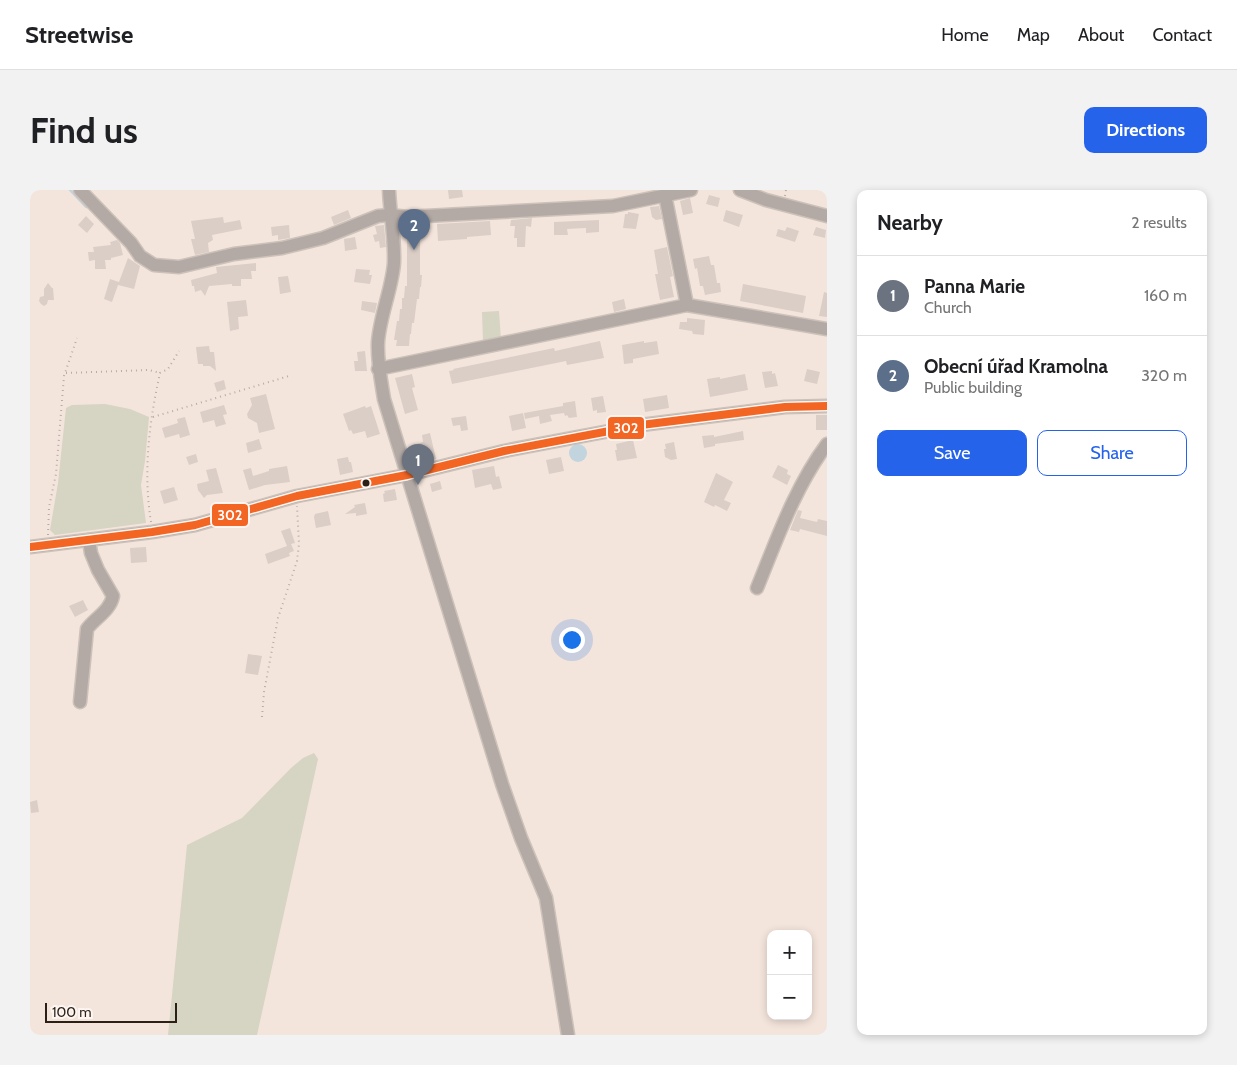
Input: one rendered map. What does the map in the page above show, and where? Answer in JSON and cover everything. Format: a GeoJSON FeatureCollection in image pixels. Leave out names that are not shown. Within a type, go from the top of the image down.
{"type":"FeatureCollection","features":[{"type":"Feature","properties":{"kind":"street"},"geometry":{"type":"LineString","coordinates":[[80,190],[131,243],[140,256],[154,265],[179,267],[234,254],[282,248],[323,238],[378,216],[407,217],[613,206],[691,190]]}},
{"type":"Feature","properties":{"kind":"street"},"geometry":{"type":"LineString","coordinates":[[389,190],[390,215],[394,239],[394,264],[378,341],[378,369],[384,399],[502,784],[521,838],[546,898],[568,1035]]}},
{"type":"Feature","properties":{"kind":"street"},"geometry":{"type":"LineString","coordinates":[[740,190],[766,200],[827,216]]}},
{"type":"Feature","properties":{"kind":"street"},"geometry":{"type":"LineString","coordinates":[[665,195],[687,305]]}},
{"type":"Feature","properties":{"kind":"street"},"geometry":{"type":"LineString","coordinates":[[378,369],[687,305],[827,330]]}},
{"type":"Feature","properties":{"kind":"street"},"geometry":{"type":"LineString","coordinates":[[30,547],[152,532],[195,524],[296,496],[407,475],[504,451],[641,425],[785,407],[827,406]]}},
{"type":"Feature","properties":{"kind":"street"},"geometry":{"type":"LineString","coordinates":[[757,588],[791,506],[827,444]]}},
{"type":"Feature","properties":{"kind":"street"},"geometry":{"type":"LineString","coordinates":[[80,702],[87,629],[108,608],[113,596],[94,562],[89,540]]}},
{"type":"Feature","properties":{"kind":"path"},"geometry":{"type":"LineString","coordinates":[[47,544],[49,508],[56,474],[64,376],[77,338]]}},
{"type":"Feature","properties":{"kind":"path"},"geometry":{"type":"LineString","coordinates":[[66,373],[149,370],[160,373],[168,369],[180,351]]}},
{"type":"Feature","properties":{"kind":"path"},"geometry":{"type":"LineString","coordinates":[[152,532],[146,472],[152,416],[160,373]]}},
{"type":"Feature","properties":{"kind":"path"},"geometry":{"type":"LineString","coordinates":[[152,416],[289,376]]}},
{"type":"Feature","properties":{"kind":"path"},"geometry":{"type":"LineString","coordinates":[[262,718],[264,692],[278,618],[297,561],[299,544],[296,496]]}},
{"type":"Feature","properties":{"kind":"shaded area"},"geometry":{"type":"Polygon","coordinates":[[[499,311],[501,340],[483,341],[482,312],[499,311]]]}},
{"type":"Feature","properties":{"kind":"shaded area"},"geometry":{"type":"Polygon","coordinates":[[[105,404],[130,409],[149,417],[141,485],[146,523],[55,535],[50,530],[58,483],[66,408],[72,405],[105,404]]]}},
{"type":"Feature","properties":{"kind":"shaded area"},"geometry":{"type":"Polygon","coordinates":[[[578,444],[584,447],[587,453],[584,459],[578,462],[572,459],[569,453],[572,447],[578,444]]]}},
{"type":"Feature","properties":{"kind":"shaded area"},"geometry":{"type":"Polygon","coordinates":[[[314,753],[318,759],[257,1035],[168,1035],[187,845],[242,818],[291,768],[303,758],[314,753]]]}},
{"type":"Feature","properties":{"kind":"building"},"geometry":{"type":"Polygon","coordinates":[[[448,190],[462,190],[463,197],[449,199],[448,190]]]}},
{"type":"Feature","properties":{"kind":"building"},"geometry":{"type":"Polygon","coordinates":[[[709,195],[720,198],[718,207],[706,204],[709,195]]]}},
{"type":"Feature","properties":{"kind":"building"},"geometry":{"type":"Polygon","coordinates":[[[690,198],[693,213],[683,215],[680,201],[690,198]]]}},
{"type":"Feature","properties":{"kind":"building"},"geometry":{"type":"Polygon","coordinates":[[[659,206],[662,219],[656,220],[652,217],[650,207],[659,206]]]}},
{"type":"Feature","properties":{"kind":"building"},"geometry":{"type":"Polygon","coordinates":[[[348,210],[351,218],[334,225],[331,217],[348,210]]]}},
{"type":"Feature","properties":{"kind":"building"},"geometry":{"type":"Polygon","coordinates":[[[726,210],[743,215],[739,227],[723,221],[726,210]]]}},
{"type":"Feature","properties":{"kind":"building"},"geometry":{"type":"Polygon","coordinates":[[[628,212],[639,214],[636,229],[623,228],[625,214],[628,214],[628,212]]]}},
{"type":"Feature","properties":{"kind":"building"},"geometry":{"type":"Polygon","coordinates":[[[86,216],[94,224],[87,233],[78,225],[86,216]]]}},
{"type":"Feature","properties":{"kind":"building"},"geometry":{"type":"Polygon","coordinates":[[[223,217],[224,223],[240,220],[242,229],[212,235],[213,240],[208,243],[209,252],[195,255],[191,239],[195,239],[191,221],[223,217]]]}},
{"type":"Feature","properties":{"kind":"building"},"geometry":{"type":"Polygon","coordinates":[[[532,218],[531,227],[526,226],[525,247],[517,247],[517,238],[514,238],[515,226],[510,226],[511,220],[532,218]]]}},
{"type":"Feature","properties":{"kind":"building"},"geometry":{"type":"Polygon","coordinates":[[[599,220],[599,232],[586,233],[586,228],[567,229],[568,235],[554,235],[554,222],[599,220]]]}},
{"type":"Feature","properties":{"kind":"building"},"geometry":{"type":"Polygon","coordinates":[[[490,221],[491,235],[438,241],[437,224],[490,221]]]}},
{"type":"Feature","properties":{"kind":"building"},"geometry":{"type":"Polygon","coordinates":[[[289,225],[290,238],[278,240],[278,235],[272,236],[271,227],[289,225]]]}},
{"type":"Feature","properties":{"kind":"building"},"geometry":{"type":"Polygon","coordinates":[[[384,225],[386,247],[380,248],[379,241],[375,242],[373,235],[377,234],[375,226],[384,225]]]}},
{"type":"Feature","properties":{"kind":"building"},"geometry":{"type":"Polygon","coordinates":[[[787,227],[799,231],[795,242],[776,236],[778,229],[785,231],[787,227]]]}},
{"type":"Feature","properties":{"kind":"building"},"geometry":{"type":"Polygon","coordinates":[[[816,227],[826,230],[825,238],[813,235],[816,227]]]}},
{"type":"Feature","properties":{"kind":"building"},"geometry":{"type":"Polygon","coordinates":[[[407,235],[420,235],[421,287],[419,299],[417,299],[414,323],[412,323],[409,346],[396,346],[397,340],[394,340],[397,321],[399,321],[400,309],[402,309],[405,286],[407,286],[407,235]]]}},
{"type":"Feature","properties":{"kind":"building"},"geometry":{"type":"Polygon","coordinates":[[[355,237],[357,249],[345,251],[344,239],[355,237]]]}},
{"type":"Feature","properties":{"kind":"building"},"geometry":{"type":"Polygon","coordinates":[[[117,240],[120,243],[123,255],[111,258],[111,260],[105,260],[106,269],[95,269],[95,260],[89,261],[88,252],[94,252],[93,247],[111,245],[110,242],[117,240]]]}},
{"type":"Feature","properties":{"kind":"building"},"geometry":{"type":"Polygon","coordinates":[[[667,247],[673,276],[670,277],[674,297],[660,300],[655,274],[658,274],[654,250],[667,247]]]}},
{"type":"Feature","properties":{"kind":"building"},"geometry":{"type":"Polygon","coordinates":[[[709,256],[711,265],[714,265],[717,283],[720,283],[721,292],[705,295],[703,286],[700,286],[697,268],[695,269],[693,259],[709,256]]]}},
{"type":"Feature","properties":{"kind":"building"},"geometry":{"type":"Polygon","coordinates":[[[128,258],[140,266],[134,289],[118,285],[112,302],[104,299],[110,279],[119,282],[128,258]]]}},
{"type":"Feature","properties":{"kind":"building"},"geometry":{"type":"Polygon","coordinates":[[[256,263],[256,271],[251,271],[252,279],[241,279],[241,286],[232,286],[232,284],[209,286],[205,296],[201,290],[195,292],[194,286],[192,286],[191,280],[217,273],[216,267],[256,263]]]}},
{"type":"Feature","properties":{"kind":"building"},"geometry":{"type":"Polygon","coordinates":[[[356,269],[370,270],[369,275],[372,275],[370,284],[354,282],[356,269]]]}},
{"type":"Feature","properties":{"kind":"building"},"geometry":{"type":"Polygon","coordinates":[[[288,276],[291,292],[280,294],[278,277],[288,276]]]}},
{"type":"Feature","properties":{"kind":"building"},"geometry":{"type":"Polygon","coordinates":[[[48,283],[53,288],[54,300],[48,300],[44,306],[39,301],[40,297],[44,296],[44,289],[48,283]]]}},
{"type":"Feature","properties":{"kind":"building"},"geometry":{"type":"Polygon","coordinates":[[[743,284],[806,296],[803,313],[740,301],[743,284]]]}},
{"type":"Feature","properties":{"kind":"building"},"geometry":{"type":"Polygon","coordinates":[[[824,292],[827,293],[827,317],[819,316],[824,292]]]}},
{"type":"Feature","properties":{"kind":"building"},"geometry":{"type":"Polygon","coordinates":[[[624,299],[626,309],[614,312],[612,302],[624,299]]]}},
{"type":"Feature","properties":{"kind":"building"},"geometry":{"type":"Polygon","coordinates":[[[246,300],[248,316],[238,317],[239,329],[230,331],[227,302],[246,300]]]}},
{"type":"Feature","properties":{"kind":"building"},"geometry":{"type":"Polygon","coordinates":[[[362,301],[377,303],[375,313],[361,310],[362,301]]]}},
{"type":"Feature","properties":{"kind":"building"},"geometry":{"type":"Polygon","coordinates":[[[687,318],[705,320],[704,335],[693,334],[692,331],[679,329],[680,322],[687,322],[687,318]]]}},
{"type":"Feature","properties":{"kind":"building"},"geometry":{"type":"Polygon","coordinates":[[[600,341],[604,358],[567,365],[566,361],[452,384],[449,371],[453,369],[554,348],[555,351],[600,341]]]}},
{"type":"Feature","properties":{"kind":"building"},"geometry":{"type":"Polygon","coordinates":[[[644,341],[644,343],[657,341],[659,354],[633,359],[633,363],[624,364],[622,345],[644,341]]]}},
{"type":"Feature","properties":{"kind":"building"},"geometry":{"type":"Polygon","coordinates":[[[209,346],[210,352],[214,352],[216,371],[210,366],[198,364],[196,347],[209,346]]]}},
{"type":"Feature","properties":{"kind":"building"},"geometry":{"type":"Polygon","coordinates":[[[365,351],[367,371],[355,371],[354,361],[358,361],[357,352],[365,351]]]}},
{"type":"Feature","properties":{"kind":"building"},"geometry":{"type":"Polygon","coordinates":[[[807,369],[820,372],[817,384],[804,381],[807,369]]]}},
{"type":"Feature","properties":{"kind":"building"},"geometry":{"type":"Polygon","coordinates":[[[772,371],[772,374],[775,373],[778,386],[765,388],[762,372],[772,371]]]}},
{"type":"Feature","properties":{"kind":"building"},"geometry":{"type":"Polygon","coordinates":[[[412,374],[415,387],[412,388],[418,410],[405,414],[395,378],[412,374]]]}},
{"type":"Feature","properties":{"kind":"building"},"geometry":{"type":"Polygon","coordinates":[[[745,374],[748,390],[710,397],[707,379],[720,377],[720,379],[745,374]]]}},
{"type":"Feature","properties":{"kind":"building"},"geometry":{"type":"Polygon","coordinates":[[[224,380],[226,389],[217,392],[214,383],[224,380]]]}},
{"type":"Feature","properties":{"kind":"building"},"geometry":{"type":"Polygon","coordinates":[[[266,394],[275,429],[259,433],[257,423],[248,418],[247,414],[252,405],[250,398],[266,394]]]}},
{"type":"Feature","properties":{"kind":"building"},"geometry":{"type":"Polygon","coordinates":[[[667,395],[669,408],[645,412],[643,399],[667,395]]]}},
{"type":"Feature","properties":{"kind":"building"},"geometry":{"type":"Polygon","coordinates":[[[603,396],[606,412],[597,413],[597,410],[593,411],[591,398],[603,396]]]}},
{"type":"Feature","properties":{"kind":"building"},"geometry":{"type":"Polygon","coordinates":[[[575,401],[577,417],[569,418],[564,413],[550,415],[552,421],[540,424],[539,416],[525,419],[524,413],[563,406],[563,403],[575,401]]]}},
{"type":"Feature","properties":{"kind":"building"},"geometry":{"type":"Polygon","coordinates":[[[224,405],[227,414],[223,415],[226,424],[216,427],[214,420],[203,423],[200,412],[224,405]]]}},
{"type":"Feature","properties":{"kind":"building"},"geometry":{"type":"Polygon","coordinates":[[[365,406],[366,408],[371,406],[380,434],[367,438],[365,431],[353,434],[351,430],[349,431],[343,414],[365,406]]]}},
{"type":"Feature","properties":{"kind":"building"},"geometry":{"type":"Polygon","coordinates":[[[523,413],[526,428],[512,431],[509,416],[523,413]]]}},
{"type":"Feature","properties":{"kind":"building"},"geometry":{"type":"Polygon","coordinates":[[[816,415],[827,415],[827,430],[816,430],[816,415]]]}},
{"type":"Feature","properties":{"kind":"building"},"geometry":{"type":"Polygon","coordinates":[[[466,416],[468,430],[461,431],[460,425],[453,426],[451,418],[466,416]]]}},
{"type":"Feature","properties":{"kind":"building"},"geometry":{"type":"Polygon","coordinates":[[[185,417],[190,435],[180,438],[179,434],[165,438],[162,428],[178,423],[177,419],[185,417]]]}},
{"type":"Feature","properties":{"kind":"building"},"geometry":{"type":"Polygon","coordinates":[[[743,431],[744,440],[715,444],[715,446],[704,448],[702,436],[714,435],[714,437],[743,431]]]}},
{"type":"Feature","properties":{"kind":"building"},"geometry":{"type":"Polygon","coordinates":[[[430,433],[436,459],[417,464],[414,450],[418,450],[417,444],[423,442],[422,435],[430,433]]]}},
{"type":"Feature","properties":{"kind":"building"},"geometry":{"type":"Polygon","coordinates":[[[259,439],[262,449],[248,453],[246,443],[259,439]]]}},
{"type":"Feature","properties":{"kind":"building"},"geometry":{"type":"Polygon","coordinates":[[[633,440],[637,458],[617,461],[616,444],[633,440]]]}},
{"type":"Feature","properties":{"kind":"building"},"geometry":{"type":"Polygon","coordinates":[[[674,442],[677,459],[671,460],[665,457],[664,449],[666,449],[665,444],[674,442]]]}},
{"type":"Feature","properties":{"kind":"building"},"geometry":{"type":"Polygon","coordinates":[[[196,454],[198,462],[189,465],[186,457],[196,454]]]}},
{"type":"Feature","properties":{"kind":"building"},"geometry":{"type":"Polygon","coordinates":[[[348,457],[353,472],[340,475],[337,459],[348,457]]]}},
{"type":"Feature","properties":{"kind":"building"},"geometry":{"type":"Polygon","coordinates":[[[561,457],[564,471],[549,474],[546,460],[561,457]]]}},
{"type":"Feature","properties":{"kind":"building"},"geometry":{"type":"Polygon","coordinates":[[[778,465],[788,470],[787,474],[791,476],[787,485],[772,477],[778,465]]]}},
{"type":"Feature","properties":{"kind":"building"},"geometry":{"type":"Polygon","coordinates":[[[287,466],[290,482],[265,485],[249,490],[243,470],[251,468],[253,476],[269,471],[269,469],[287,466]]]}},
{"type":"Feature","properties":{"kind":"building"},"geometry":{"type":"Polygon","coordinates":[[[494,466],[496,477],[499,476],[502,488],[493,490],[491,484],[475,488],[472,470],[494,466]]]}},
{"type":"Feature","properties":{"kind":"building"},"geometry":{"type":"Polygon","coordinates":[[[216,468],[223,493],[207,495],[204,498],[198,490],[197,484],[209,481],[206,470],[216,468]]]}},
{"type":"Feature","properties":{"kind":"building"},"geometry":{"type":"Polygon","coordinates":[[[716,473],[733,482],[724,500],[731,503],[727,511],[704,502],[716,473]]]}},
{"type":"Feature","properties":{"kind":"building"},"geometry":{"type":"Polygon","coordinates":[[[440,481],[442,489],[432,492],[430,484],[440,481]]]}},
{"type":"Feature","properties":{"kind":"building"},"geometry":{"type":"Polygon","coordinates":[[[174,487],[178,500],[164,504],[160,491],[174,487]]]}},
{"type":"Feature","properties":{"kind":"building"},"geometry":{"type":"Polygon","coordinates":[[[395,489],[397,500],[384,502],[384,491],[395,489]]]}},
{"type":"Feature","properties":{"kind":"building"},"geometry":{"type":"Polygon","coordinates":[[[365,503],[367,514],[356,516],[356,513],[345,514],[355,507],[354,505],[365,503]]]}},
{"type":"Feature","properties":{"kind":"building"},"geometry":{"type":"Polygon","coordinates":[[[798,510],[802,511],[800,518],[817,522],[818,519],[827,521],[827,536],[800,529],[799,532],[790,530],[798,510]]]}},
{"type":"Feature","properties":{"kind":"building"},"geometry":{"type":"Polygon","coordinates":[[[328,511],[331,525],[316,528],[315,514],[328,511]]]}},
{"type":"Feature","properties":{"kind":"building"},"geometry":{"type":"Polygon","coordinates":[[[290,528],[295,543],[291,544],[294,551],[289,553],[290,556],[268,564],[265,554],[287,546],[281,531],[290,528]]]}},
{"type":"Feature","properties":{"kind":"building"},"geometry":{"type":"Polygon","coordinates":[[[146,547],[147,562],[131,563],[130,548],[146,547]]]}},
{"type":"Feature","properties":{"kind":"building"},"geometry":{"type":"Polygon","coordinates":[[[83,600],[88,610],[75,617],[69,606],[83,600]]]}},
{"type":"Feature","properties":{"kind":"building"},"geometry":{"type":"Polygon","coordinates":[[[248,654],[262,656],[258,675],[245,673],[248,654]]]}},
{"type":"Feature","properties":{"kind":"building"},"geometry":{"type":"Polygon","coordinates":[[[37,800],[39,812],[31,813],[30,802],[37,800]]]}},
{"type":"Feature","properties":{"kind":"waterway"},"geometry":{"type":"LineString","coordinates":[[70,190],[86,207]]}},
{"type":"Feature","properties":{"kind":"transit line","name":"302"},"geometry":{"type":"LineString","coordinates":[[30,547],[195,525],[297,496],[407,475],[504,451],[641,425],[785,407],[827,406]]}},
{"type":"Feature","properties":{"kind":"place","name":"Obecní úřad Kramolna"},"geometry":{"type":"Point","coordinates":[414,250]}},
{"type":"Feature","properties":{"kind":"place","name":"Panna Marie"},"geometry":{"type":"Point","coordinates":[418,485]}}]}
